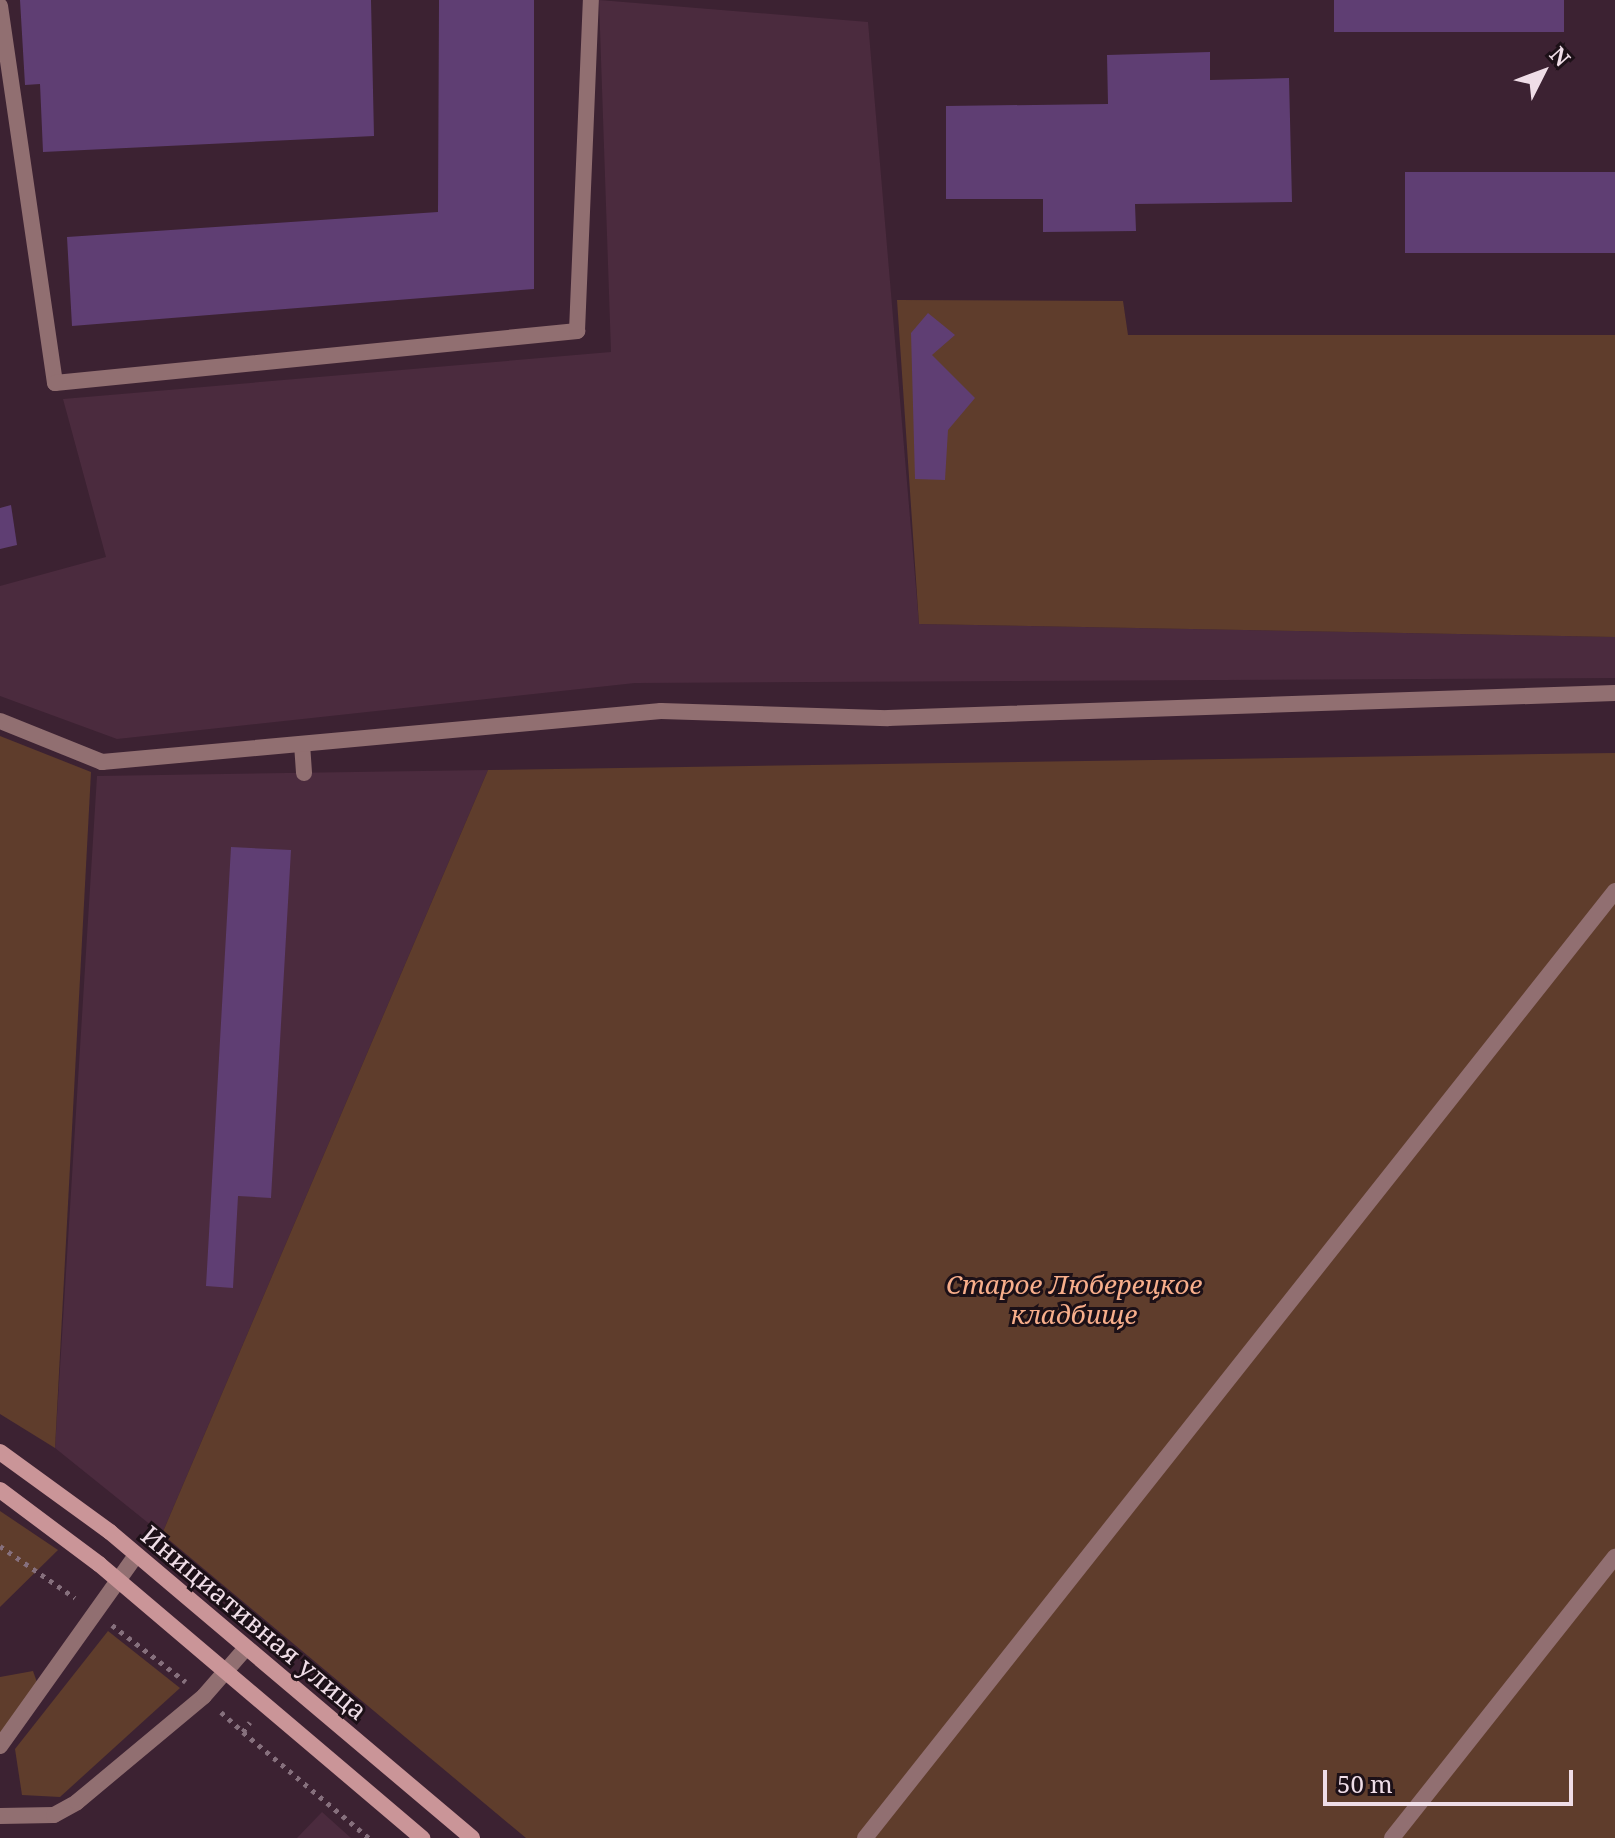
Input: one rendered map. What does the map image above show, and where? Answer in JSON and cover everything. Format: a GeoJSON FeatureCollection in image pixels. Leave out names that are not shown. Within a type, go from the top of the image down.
{"type":"FeatureCollection","features":[{"type":"Feature","properties":{"kind":"main road","name":"Инициативная улица"},"geometry":{"type":"LineString","coordinates":[[0,1452],[136,1555],[472,1838]]}},
{"type":"Feature","properties":{"kind":"main road","name":"Инициативная улица"},"geometry":{"type":"LineString","coordinates":[[0,1490],[117,1580],[422,1838]]}},
{"type":"Feature","properties":{"kind":"street"},"geometry":{"type":"LineString","coordinates":[[0,6],[55,383],[577,331],[591,0]]}},
{"type":"Feature","properties":{"kind":"street"},"geometry":{"type":"LineString","coordinates":[[0,721],[102,762],[661,711],[888,718],[1615,693]]}},
{"type":"Feature","properties":{"kind":"street"},"geometry":{"type":"LineString","coordinates":[[302,744],[304,773]]}},
{"type":"Feature","properties":{"kind":"street"},"geometry":{"type":"LineString","coordinates":[[865,1838],[1615,891]]}},
{"type":"Feature","properties":{"kind":"street"},"geometry":{"type":"LineString","coordinates":[[0,1746],[136,1555]]}},
{"type":"Feature","properties":{"kind":"street"},"geometry":{"type":"LineString","coordinates":[[1392,1838],[1615,1557]]}},
{"type":"Feature","properties":{"kind":"street"},"geometry":{"type":"LineString","coordinates":[[0,1816],[54,1815],[77,1802],[227,1671],[246,1648]]}},
{"type":"Feature","properties":{"kind":"path"},"geometry":{"type":"LineString","coordinates":[[243,1732],[369,1838]]}},
{"type":"Feature","properties":{"kind":"shaded area"},"geometry":{"type":"Polygon","coordinates":[[[599,0],[868,22],[919,624],[1615,637],[1615,678],[635,683],[117,739],[0,696],[0,586],[106,557],[63,399],[611,352],[599,0]]]}},
{"type":"Feature","properties":{"kind":"shaded area"},"geometry":{"type":"Polygon","coordinates":[[[488,770],[162,1534],[55,1448],[97,776],[488,770]]]}},
{"type":"Feature","properties":{"kind":"shaded area"},"geometry":{"type":"Polygon","coordinates":[[[322,1812],[351,1838],[297,1838],[322,1812]]]}},
{"type":"Feature","properties":{"kind":"green space"},"geometry":{"type":"Polygon","coordinates":[[[897,300],[1123,301],[1128,335],[1615,335],[1615,637],[919,624],[897,300]]]}},
{"type":"Feature","properties":{"kind":"green space"},"geometry":{"type":"Polygon","coordinates":[[[0,736],[91,772],[55,1448],[0,1414],[0,736]]]}},
{"type":"Feature","properties":{"kind":"green space","name":"Старое Люберецкое кладбище"},"geometry":{"type":"Polygon","coordinates":[[[1615,753],[1615,1838],[526,1838],[162,1534],[488,770],[1615,753]]]}},
{"type":"Feature","properties":{"kind":"green space"},"geometry":{"type":"Polygon","coordinates":[[[0,1511],[58,1550],[0,1607],[0,1511]]]}},
{"type":"Feature","properties":{"kind":"green space"},"geometry":{"type":"Polygon","coordinates":[[[108,1631],[180,1688],[60,1797],[22,1795],[15,1749],[108,1631]]]}},
{"type":"Feature","properties":{"kind":"green space"},"geometry":{"type":"Polygon","coordinates":[[[33,1671],[39,1688],[0,1746],[0,1677],[33,1671]]]}},
{"type":"Feature","properties":{"kind":"building"},"geometry":{"type":"Polygon","coordinates":[[[20,0],[371,0],[374,136],[43,152],[40,84],[25,85],[20,0]]]}},
{"type":"Feature","properties":{"kind":"building"},"geometry":{"type":"Polygon","coordinates":[[[439,0],[534,0],[534,289],[72,326],[67,237],[438,212],[439,0]]]}},
{"type":"Feature","properties":{"kind":"building"},"geometry":{"type":"Polygon","coordinates":[[[1334,0],[1564,0],[1564,32],[1334,32],[1334,0]]]}},
{"type":"Feature","properties":{"kind":"building"},"geometry":{"type":"Polygon","coordinates":[[[1210,52],[1210,80],[1289,78],[1292,202],[1135,204],[1136,231],[1043,232],[1043,199],[946,199],[946,106],[1108,104],[1107,55],[1210,52]]]}},
{"type":"Feature","properties":{"kind":"building"},"geometry":{"type":"Polygon","coordinates":[[[1405,172],[1615,172],[1615,253],[1405,253],[1405,172]]]}},
{"type":"Feature","properties":{"kind":"building"},"geometry":{"type":"Polygon","coordinates":[[[928,313],[955,335],[932,355],[975,398],[948,430],[945,480],[915,479],[911,333],[928,313]]]}},
{"type":"Feature","properties":{"kind":"building"},"geometry":{"type":"Polygon","coordinates":[[[11,505],[17,545],[0,549],[0,508],[11,505]]]}},
{"type":"Feature","properties":{"kind":"building"},"geometry":{"type":"Polygon","coordinates":[[[231,847],[291,850],[271,1198],[238,1196],[233,1288],[206,1286],[231,847]]]}}]}
